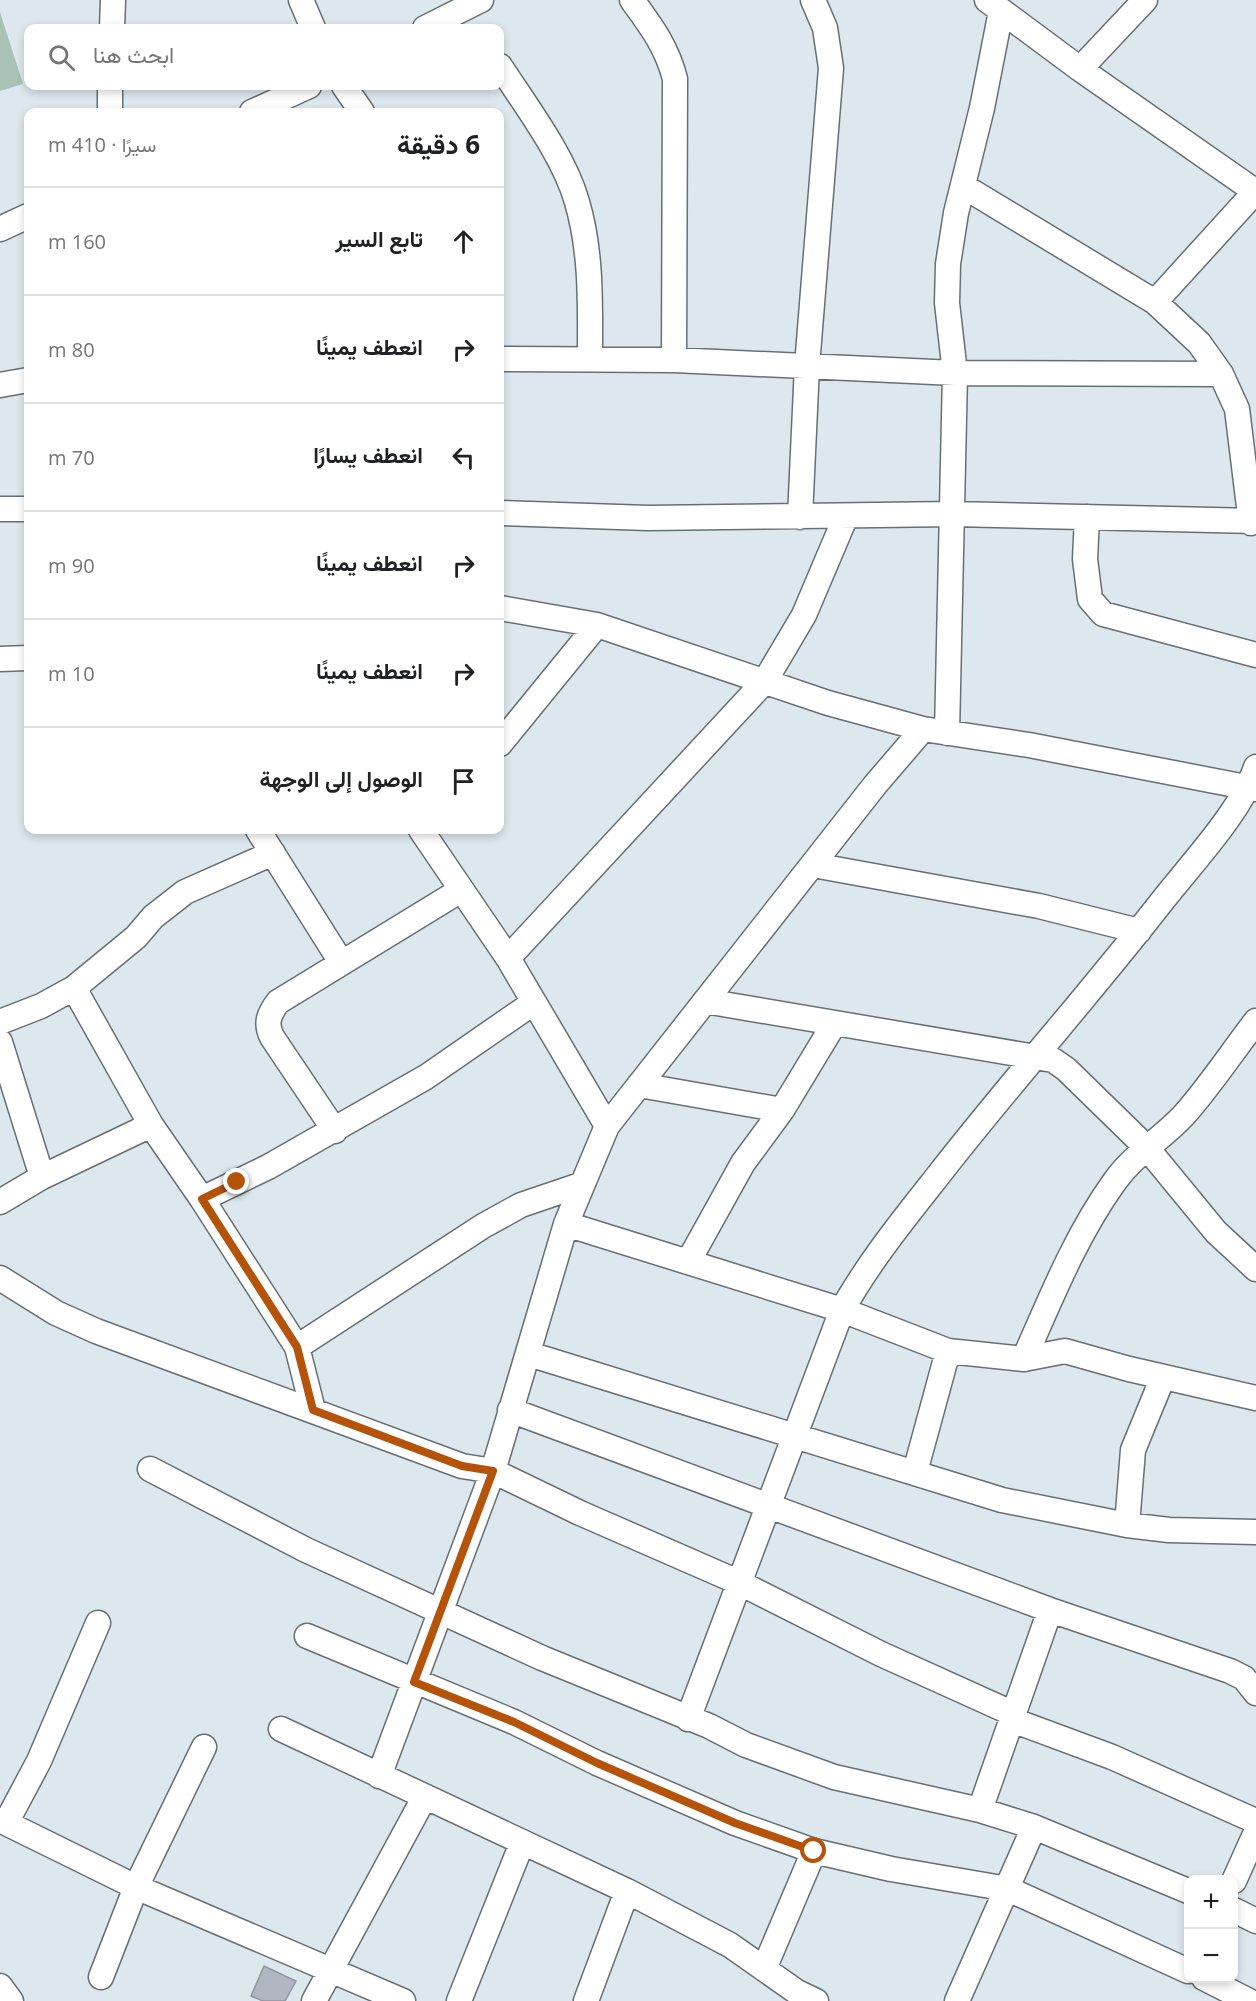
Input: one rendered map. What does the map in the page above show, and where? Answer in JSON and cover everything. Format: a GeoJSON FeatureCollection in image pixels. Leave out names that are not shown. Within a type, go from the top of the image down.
{"type":"FeatureCollection","features":[{"type":"Feature","properties":{"kind":"street"},"geometry":{"type":"LineString","coordinates":[[112,24],[113,0]]}},
{"type":"Feature","properties":{"kind":"street"},"geometry":{"type":"LineString","coordinates":[[301,0],[312,24]]}},
{"type":"Feature","properties":{"kind":"street"},"geometry":{"type":"LineString","coordinates":[[632,0],[657,33],[670,57],[675,79],[674,360]]}},
{"type":"Feature","properties":{"kind":"street"},"geometry":{"type":"LineString","coordinates":[[800,517],[807,366],[831,68],[825,28],[813,0]]}},
{"type":"Feature","properties":{"kind":"street"},"geometry":{"type":"LineString","coordinates":[[1080,69],[1145,0]]}},
{"type":"Feature","properties":{"kind":"street"},"geometry":{"type":"LineString","coordinates":[[947,733],[955,374],[947,303],[948,264],[994,5],[1080,69],[1256,192],[1155,302]]}},
{"type":"Feature","properties":{"kind":"street"},"geometry":{"type":"LineString","coordinates":[[434,24],[467,10]]}},
{"type":"Feature","properties":{"kind":"street"},"geometry":{"type":"LineString","coordinates":[[504,72],[566,173],[577,201],[585,238],[591,286],[590,358]]}},
{"type":"Feature","properties":{"kind":"street"},"geometry":{"type":"LineString","coordinates":[[110,90],[110,108]]}},
{"type":"Feature","properties":{"kind":"street"},"geometry":{"type":"LineString","coordinates":[[261,108],[300,90]]}},
{"type":"Feature","properties":{"kind":"street"},"geometry":{"type":"LineString","coordinates":[[347,90],[359,108]]}},
{"type":"Feature","properties":{"kind":"street"},"geometry":{"type":"LineString","coordinates":[[504,513],[648,518],[953,514],[1253,522],[1237,409],[1221,374],[1199,343],[1155,302],[963,186]]}},
{"type":"Feature","properties":{"kind":"street"},"geometry":{"type":"LineString","coordinates":[[0,229],[24,218]]}},
{"type":"Feature","properties":{"kind":"street"},"geometry":{"type":"LineString","coordinates":[[504,359],[674,360],[955,374],[1221,374]]}},
{"type":"Feature","properties":{"kind":"street"},"geometry":{"type":"LineString","coordinates":[[0,385],[24,382]]}},
{"type":"Feature","properties":{"kind":"street"},"geometry":{"type":"LineString","coordinates":[[0,509],[24,509]]}},
{"type":"Feature","properties":{"kind":"street"},"geometry":{"type":"LineString","coordinates":[[508,958],[765,681],[804,615],[846,516]]}},
{"type":"Feature","properties":{"kind":"street"},"geometry":{"type":"LineString","coordinates":[[1087,517],[1085,559],[1090,599],[1103,614],[1256,655]]}},
{"type":"Feature","properties":{"kind":"street"},"geometry":{"type":"LineString","coordinates":[[504,609],[597,625],[828,703],[923,729],[1254,781],[1139,931],[1033,1056],[864,1272],[842,1310],[738,1581],[688,1719]]}},
{"type":"Feature","properties":{"kind":"street"},"geometry":{"type":"LineString","coordinates":[[504,739],[597,625]]}},
{"type":"Feature","properties":{"kind":"street"},"geometry":{"type":"LineString","coordinates":[[0,659],[24,658]]}},
{"type":"Feature","properties":{"kind":"street"},"geometry":{"type":"LineString","coordinates":[[379,1776],[493,1471],[566,1224],[580,1185],[607,1126],[923,729]]}},
{"type":"Feature","properties":{"kind":"street"},"geometry":{"type":"LineString","coordinates":[[261,834],[341,962]]}},
{"type":"Feature","properties":{"kind":"street"},"geometry":{"type":"LineString","coordinates":[[426,834],[508,958],[607,1126]]}},
{"type":"Feature","properties":{"kind":"street"},"geometry":{"type":"LineString","coordinates":[[0,1022],[41,1006],[74,988],[136,937],[153,917],[186,892],[273,853]]}},
{"type":"Feature","properties":{"kind":"street"},"geometry":{"type":"LineString","coordinates":[[813,865],[1039,906],[1139,931]]}},
{"type":"Feature","properties":{"kind":"street"},"geometry":{"type":"LineString","coordinates":[[335,1131],[268,1028],[271,1012],[278,1002],[461,890]]}},
{"type":"Feature","properties":{"kind":"street"},"geometry":{"type":"LineString","coordinates":[[74,988],[151,1125],[202,1199],[297,1347],[313,1410]]}},
{"type":"Feature","properties":{"kind":"street"},"geometry":{"type":"LineString","coordinates":[[705,1001],[1053,1060],[1066,1069],[1147,1148],[1216,1232],[1256,1269]]}},
{"type":"Feature","properties":{"kind":"street"},"geometry":{"type":"LineString","coordinates":[[202,1199],[335,1131],[426,1077],[533,1003]]}},
{"type":"Feature","properties":{"kind":"street"},"geometry":{"type":"LineString","coordinates":[[1024,1359],[1082,1234],[1114,1182],[1133,1158],[1185,1114],[1256,1021]]}},
{"type":"Feature","properties":{"kind":"street"},"geometry":{"type":"LineString","coordinates":[[688,1262],[743,1163],[782,1110],[834,1024]]}},
{"type":"Feature","properties":{"kind":"street"},"geometry":{"type":"LineString","coordinates":[[0,1042],[42,1177]]}},
{"type":"Feature","properties":{"kind":"street"},"geometry":{"type":"LineString","coordinates":[[639,1085],[782,1110]]}},
{"type":"Feature","properties":{"kind":"street"},"geometry":{"type":"LineString","coordinates":[[0,1202],[42,1177],[151,1125]]}},
{"type":"Feature","properties":{"kind":"street"},"geometry":{"type":"LineString","coordinates":[[297,1347],[483,1226],[521,1205],[580,1185]]}},
{"type":"Feature","properties":{"kind":"street"},"geometry":{"type":"LineString","coordinates":[[566,1224],[842,1310],[948,1351],[1024,1359],[1065,1351],[1163,1377],[1256,1398]]}},
{"type":"Feature","properties":{"kind":"street"},"geometry":{"type":"LineString","coordinates":[[0,1278],[56,1313],[96,1331],[462,1466],[493,1471],[580,1513],[738,1581],[881,1654],[1013,1717],[1251,1819],[1256,1825]]}},
{"type":"Feature","properties":{"kind":"street"},"geometry":{"type":"LineString","coordinates":[[915,1472],[948,1351]]}},
{"type":"Feature","properties":{"kind":"street"},"geometry":{"type":"LineString","coordinates":[[529,1354],[1002,1500],[1127,1525],[1169,1530],[1256,1532]]}},
{"type":"Feature","properties":{"kind":"street"},"geometry":{"type":"LineString","coordinates":[[1127,1525],[1132,1450],[1163,1377]]}},
{"type":"Feature","properties":{"kind":"street"},"geometry":{"type":"LineString","coordinates":[[510,1410],[632,1453],[767,1506],[1050,1610],[1230,1671],[1244,1678],[1256,1693]]}},
{"type":"Feature","properties":{"kind":"street"},"geometry":{"type":"LineString","coordinates":[[150,1469],[306,1550],[542,1658],[746,1744],[834,1777],[980,1810],[1034,1827],[1184,1889]]}},
{"type":"Feature","properties":{"kind":"street"},"geometry":{"type":"LineString","coordinates":[[980,1810],[1050,1610]]}},
{"type":"Feature","properties":{"kind":"street"},"geometry":{"type":"LineString","coordinates":[[98,1623],[39,1761],[3,1822],[136,1887],[403,2001]]}},
{"type":"Feature","properties":{"kind":"street"},"geometry":{"type":"LineString","coordinates":[[307,1636],[514,1722],[597,1763],[735,1823],[814,1851],[891,1869],[1008,1889],[1184,1969]]}},
{"type":"Feature","properties":{"kind":"street"},"geometry":{"type":"LineString","coordinates":[[281,1729],[423,1798],[627,1891],[730,1945],[816,2001]]}},
{"type":"Feature","properties":{"kind":"street"},"geometry":{"type":"LineString","coordinates":[[101,1977],[136,1887],[204,1747]]}},
{"type":"Feature","properties":{"kind":"street"},"geometry":{"type":"LineString","coordinates":[[314,2001],[423,1798]]}},
{"type":"Feature","properties":{"kind":"street"},"geometry":{"type":"LineString","coordinates":[[957,2001],[1034,1827]]}},
{"type":"Feature","properties":{"kind":"street"},"geometry":{"type":"LineString","coordinates":[[1236,1875],[1256,1832]]}},
{"type":"Feature","properties":{"kind":"street"},"geometry":{"type":"LineString","coordinates":[[459,2001],[522,1843]]}},
{"type":"Feature","properties":{"kind":"street"},"geometry":{"type":"LineString","coordinates":[[764,1969],[814,1851]]}},
{"type":"Feature","properties":{"kind":"street"},"geometry":{"type":"LineString","coordinates":[[586,2001],[627,1891]]}},
{"type":"Feature","properties":{"kind":"street"},"geometry":{"type":"LineString","coordinates":[[1238,1912],[1256,1921]]}},
{"type":"Feature","properties":{"kind":"street"},"geometry":{"type":"LineString","coordinates":[[1214,1983],[1249,2001]]}},
{"type":"Feature","properties":{"kind":"street"},"geometry":{"type":"LineString","coordinates":[[0,1986],[11,2001]]}},
{"type":"Feature","properties":{"kind":"green space"},"geometry":{"type":"Polygon","coordinates":[[[0,12],[23,84],[0,91],[0,12]]]}},
{"type":"Feature","properties":{"kind":"building"},"geometry":{"type":"Polygon","coordinates":[[[264,1966],[296,1981],[285,2001],[263,2001],[251,1996],[264,1966]]]}},
{"type":"Feature","properties":{"kind":"route"},"geometry":{"type":"LineString","coordinates":[[237,1182],[202,1199],[297,1347],[313,1410],[462,1466],[493,1471],[414,1682],[514,1722],[597,1763],[735,1823],[814,1851]]}}]}
